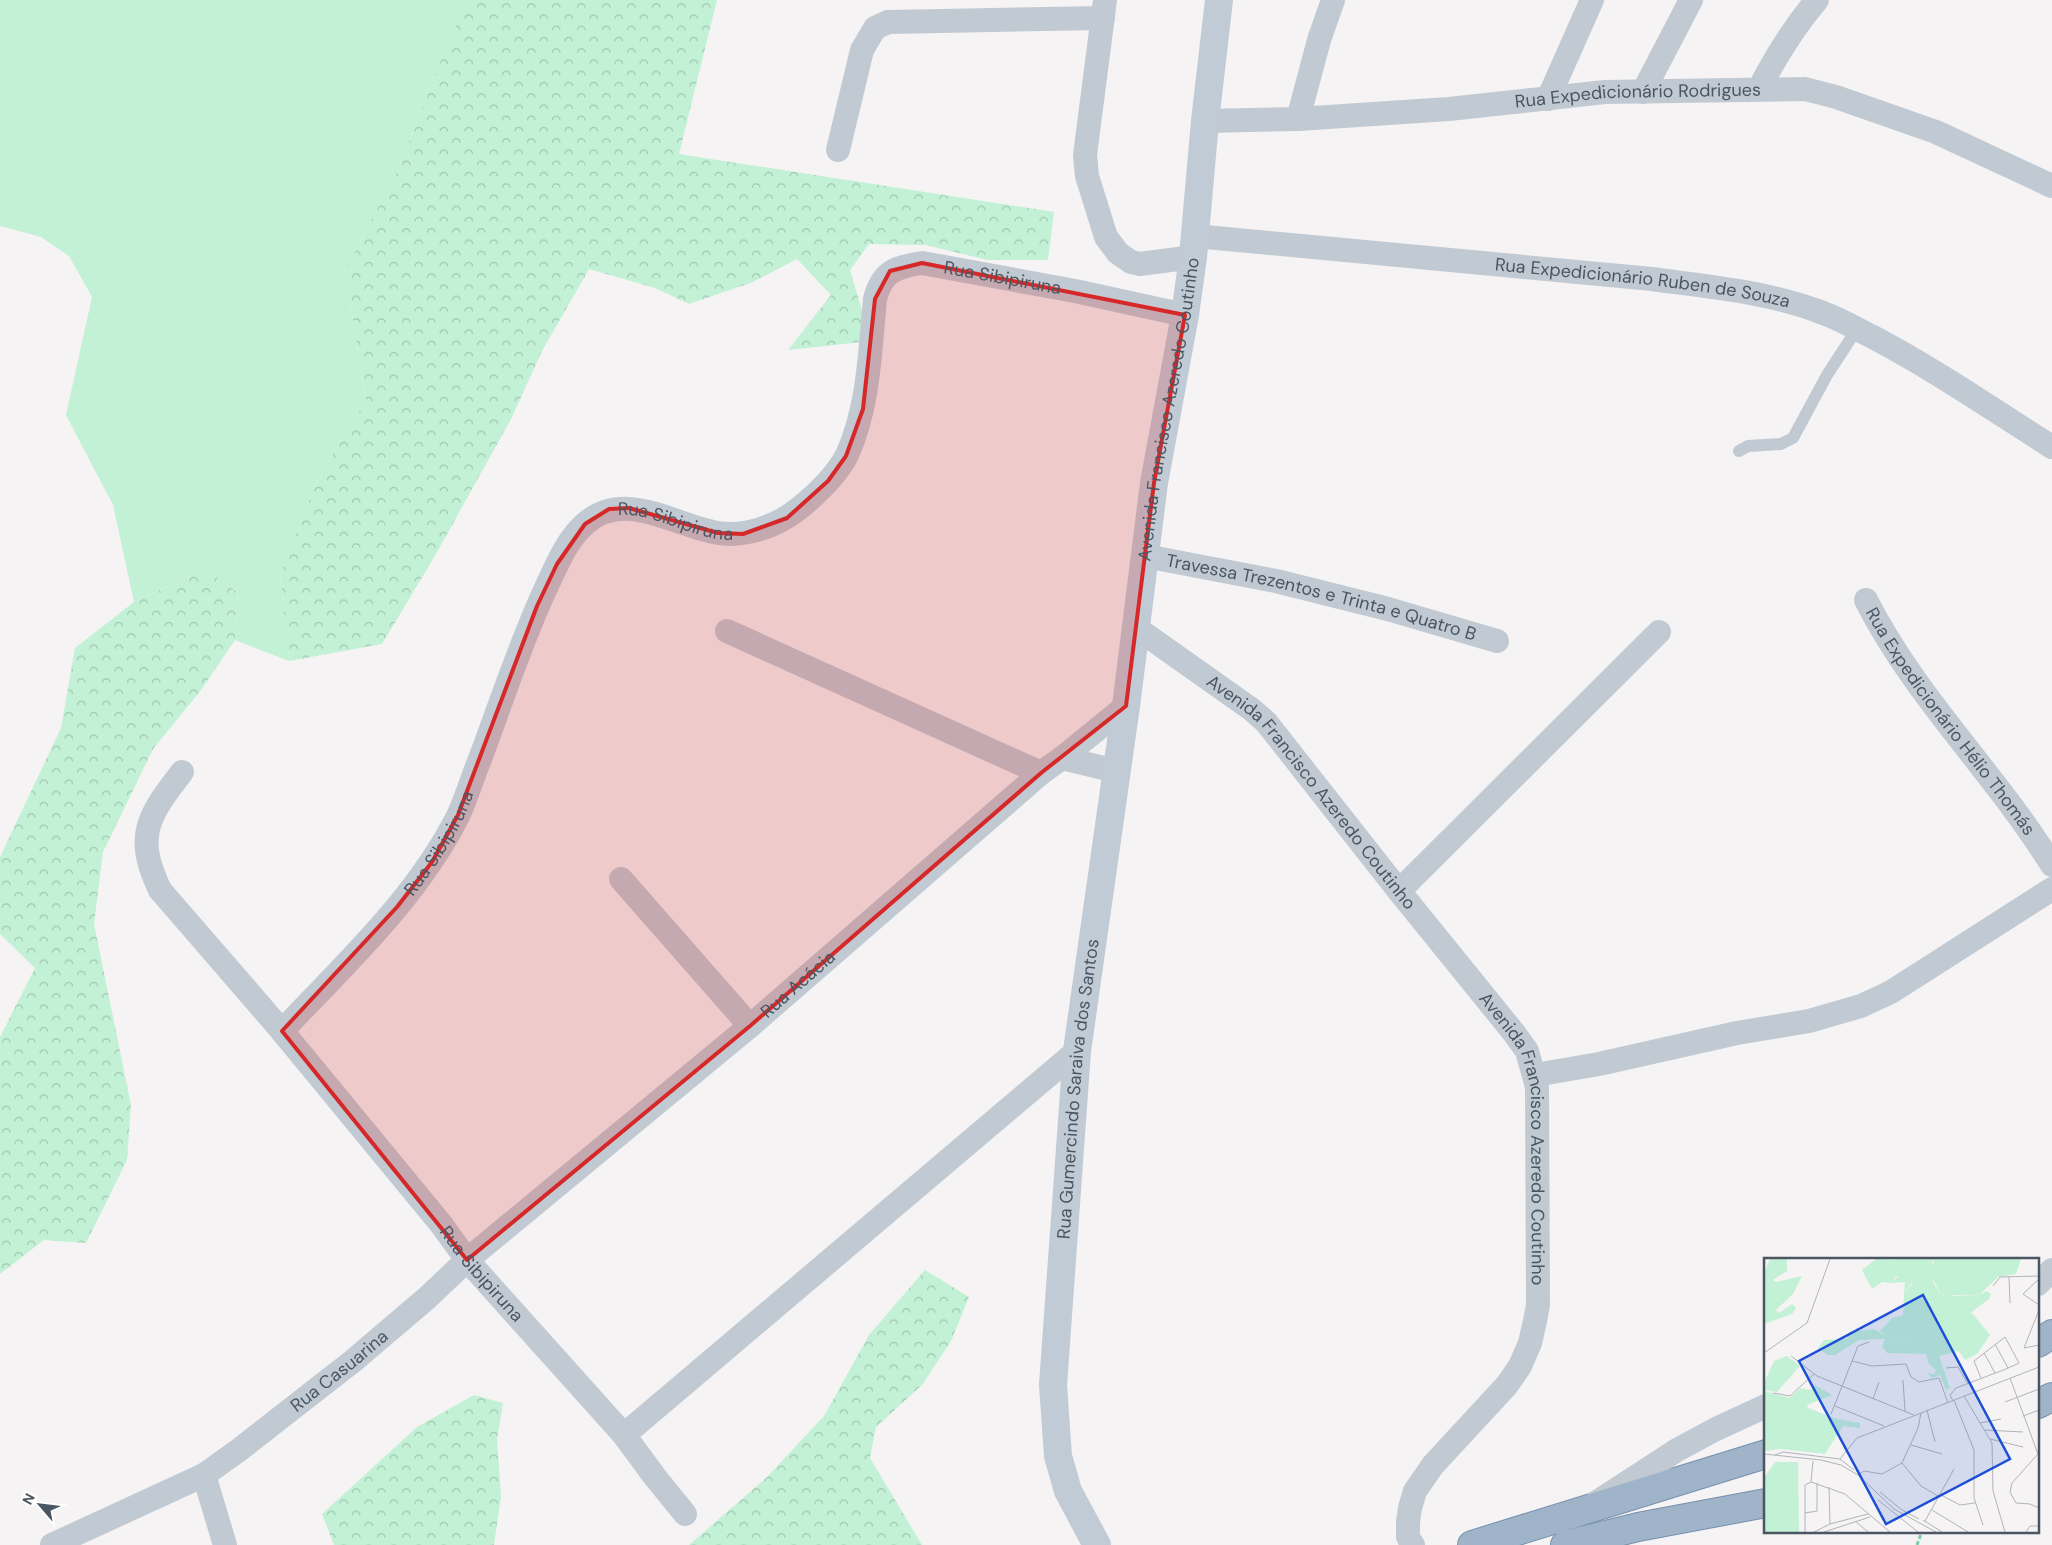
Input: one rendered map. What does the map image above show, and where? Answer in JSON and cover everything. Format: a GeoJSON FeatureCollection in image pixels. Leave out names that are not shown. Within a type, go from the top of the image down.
{"type":"FeatureCollection","features":[{"type":"Feature","properties":{"kind":"highway"},"geometry":{"type":"LineString","coordinates":[[2040,1329],[2052,1322]]}},
{"type":"Feature","properties":{"kind":"highway"},"geometry":{"type":"LineString","coordinates":[[2040,1342],[2052,1334]]}},
{"type":"Feature","properties":{"kind":"highway"},"geometry":{"type":"LineString","coordinates":[[2040,1384],[2052,1379]]}},
{"type":"Feature","properties":{"kind":"highway"},"geometry":{"type":"LineString","coordinates":[[2040,1403],[2052,1397]]}},
{"type":"Feature","properties":{"kind":"highway"},"geometry":{"type":"LineString","coordinates":[[1472,1545],[1764,1455]]}},
{"type":"Feature","properties":{"kind":"highway"},"geometry":{"type":"LineString","coordinates":[[1565,1545],[1638,1527],[1764,1503]]}},
{"type":"Feature","properties":{"kind":"main road","name":"Avenida Francisco Azeredo Coutinho"},"geometry":{"type":"LineString","coordinates":[[1135,627],[1154,483],[1184,315],[1194,246],[1205,121],[1219,0]]}},
{"type":"Feature","properties":{"kind":"main road","name":"Rua Gumercindo Saraiva dos Santos"},"geometry":{"type":"LineString","coordinates":[[1097,1545],[1068,1491],[1058,1456],[1053,1385],[1077,1050],[1126,706],[1135,627]]}},
{"type":"Feature","properties":{"kind":"street"},"geometry":{"type":"LineString","coordinates":[[1298,119],[1319,40],[1333,0]]}},
{"type":"Feature","properties":{"kind":"street"},"geometry":{"type":"LineString","coordinates":[[1548,99],[1592,0]]}},
{"type":"Feature","properties":{"kind":"street"},"geometry":{"type":"LineString","coordinates":[[1643,92],[1691,0]]}},
{"type":"Feature","properties":{"kind":"street"},"geometry":{"type":"LineString","coordinates":[[1759,89],[1779,50],[1799,20],[1817,0]]}},
{"type":"Feature","properties":{"kind":"street"},"geometry":{"type":"LineString","coordinates":[[838,150],[862,50],[875,28],[888,22],[1104,9]]}},
{"type":"Feature","properties":{"kind":"street","name":"Rua Expedicionário Ruben de Souza"},"geometry":{"type":"LineString","coordinates":[[1104,9],[1085,155],[1090,190],[1106,237],[1118,253],[1131,262],[1140,264],[1194,246],[1652,280],[1724,289],[1779,300],[1824,313],[1857,329],[1936,372],[2052,447]]}},
{"type":"Feature","properties":{"kind":"street","name":"Rua Expedicionário Rodrigues"},"geometry":{"type":"LineString","coordinates":[[1205,121],[1298,119],[1449,109],[1605,92],[1805,89],[1836,97],[1959,141],[2052,186]]}},
{"type":"Feature","properties":{"kind":"street","name":"Rua Sibipiruna"},"geometry":{"type":"LineString","coordinates":[[282,1031],[397,908],[436,854],[458,816],[537,606],[569,542],[585,524],[609,509],[629,508],[644,510],[718,533],[743,534],[787,518],[828,481],[846,456],[863,409],[874,299],[877,288],[890,271],[903,266],[922,263],[1075,291],[1184,315]]}},
{"type":"Feature","properties":{"kind":"street","name":"Travessa Trezentos e Trinta e Quatro B"},"geometry":{"type":"LineString","coordinates":[[1145,556],[1276,581],[1388,609],[1497,640]]}},
{"type":"Feature","properties":{"kind":"street","name":"Rua Expedicionário Hélio Thomás"},"geometry":{"type":"LineString","coordinates":[[1866,600],[1878,624],[1919,686],[2050,859]]}},
{"type":"Feature","properties":{"kind":"street","name":"Avenida Francisco Azeredo Coutinho"},"geometry":{"type":"LineString","coordinates":[[1135,627],[1251,709],[1266,722],[1514,1033],[1527,1051],[1535,1075],[1538,1112],[1538,1305],[1530,1343],[1520,1366],[1507,1384],[1433,1465],[1415,1491],[1408,1522],[1408,1537],[1413,1545]]}},
{"type":"Feature","properties":{"kind":"street"},"geometry":{"type":"LineString","coordinates":[[727,631],[1041,772]]}},
{"type":"Feature","properties":{"kind":"street"},"geometry":{"type":"LineString","coordinates":[[1399,891],[1658,632]]}},
{"type":"Feature","properties":{"kind":"street","name":"Rua Acácia"},"geometry":{"type":"LineString","coordinates":[[467,1260],[750,1026],[1041,772],[1062,758],[1126,706]]}},
{"type":"Feature","properties":{"kind":"street"},"geometry":{"type":"LineString","coordinates":[[1062,758],[1116,771]]}},
{"type":"Feature","properties":{"kind":"street","name":"Rua Sibipiruna"},"geometry":{"type":"LineString","coordinates":[[182,772],[153,812],[145,844],[151,871],[160,890],[282,1031],[441,1224],[467,1260],[624,1435],[655,1478],[685,1514]]}},
{"type":"Feature","properties":{"kind":"street"},"geometry":{"type":"LineString","coordinates":[[622,880],[750,1026]]}},
{"type":"Feature","properties":{"kind":"street"},"geometry":{"type":"LineString","coordinates":[[1535,1075],[1599,1064],[1737,1033],[1809,1021],[1861,1006],[1891,992],[2052,889]]}},
{"type":"Feature","properties":{"kind":"street"},"geometry":{"type":"LineString","coordinates":[[624,1435],[1077,1050]]}},
{"type":"Feature","properties":{"kind":"street","name":"Rua Casuarina"},"geometry":{"type":"LineString","coordinates":[[52,1545],[204,1475],[353,1361],[427,1298],[467,1260]]}},
{"type":"Feature","properties":{"kind":"street"},"geometry":{"type":"LineString","coordinates":[[2040,1282],[2052,1270]]}},
{"type":"Feature","properties":{"kind":"street"},"geometry":{"type":"LineString","coordinates":[[1587,1508],[1677,1450],[1716,1428],[1764,1407]]}},
{"type":"Feature","properties":{"kind":"street"},"geometry":{"type":"LineString","coordinates":[[204,1475],[225,1545]]}},
{"type":"Feature","properties":{"kind":"lane"},"geometry":{"type":"LineString","coordinates":[[1739,451],[1748,446],[1781,444],[1793,438],[1827,375],[1857,329]]}},
{"type":"Feature","properties":{"kind":"path"},"geometry":{"type":"LineString","coordinates":[[1917,1545],[1922,1532]]}},
{"type":"Feature","properties":{"kind":"highlighted area"},"geometry":{"type":"Polygon","coordinates":[[[922,263],[1185,315],[1154,483],[1126,706],[1041,773],[750,1026],[467,1260],[282,1031],[397,907],[432,862],[458,815],[537,606],[557,564],[585,524],[609,509],[629,508],[718,533],[743,534],[787,518],[828,481],[846,456],[863,409],[875,299],[890,271],[922,263]]]}},
{"type":"Feature","properties":{"kind":"green space"},"geometry":{"type":"Polygon","coordinates":[[[0,0],[467,0],[436,71],[401,164],[345,270],[366,400],[316,483],[280,575],[289,661],[235,640],[238,593],[205,569],[134,602],[113,505],[66,415],[92,297],[69,256],[41,237],[0,226],[0,0]]]}},
{"type":"Feature","properties":{"kind":"green space"},"geometry":{"type":"Polygon","coordinates":[[[467,0],[717,0],[679,154],[1054,212],[1048,260],[987,260],[926,245],[869,244],[850,270],[865,320],[861,342],[788,350],[831,295],[797,259],[753,282],[689,304],[655,288],[589,269],[542,351],[511,419],[436,554],[382,644],[289,661],[280,575],[316,483],[366,400],[345,270],[401,164],[436,71],[467,0]]]}},
{"type":"Feature","properties":{"kind":"green space"},"geometry":{"type":"Polygon","coordinates":[[[205,569],[238,593],[235,640],[201,690],[153,749],[103,852],[94,924],[131,1105],[127,1160],[86,1243],[44,1240],[0,1274],[0,1037],[35,968],[0,934],[0,857],[61,728],[75,648],[134,602],[205,569]]]}},
{"type":"Feature","properties":{"kind":"green space"},"geometry":{"type":"Polygon","coordinates":[[[925,1270],[969,1297],[951,1341],[922,1385],[876,1427],[870,1458],[922,1545],[689,1545],[766,1478],[824,1416],[869,1335],[925,1270]]]}},
{"type":"Feature","properties":{"kind":"green space"},"geometry":{"type":"Polygon","coordinates":[[[474,1395],[503,1403],[497,1439],[501,1497],[494,1545],[334,1545],[322,1514],[417,1427],[474,1395]]]}}]}
